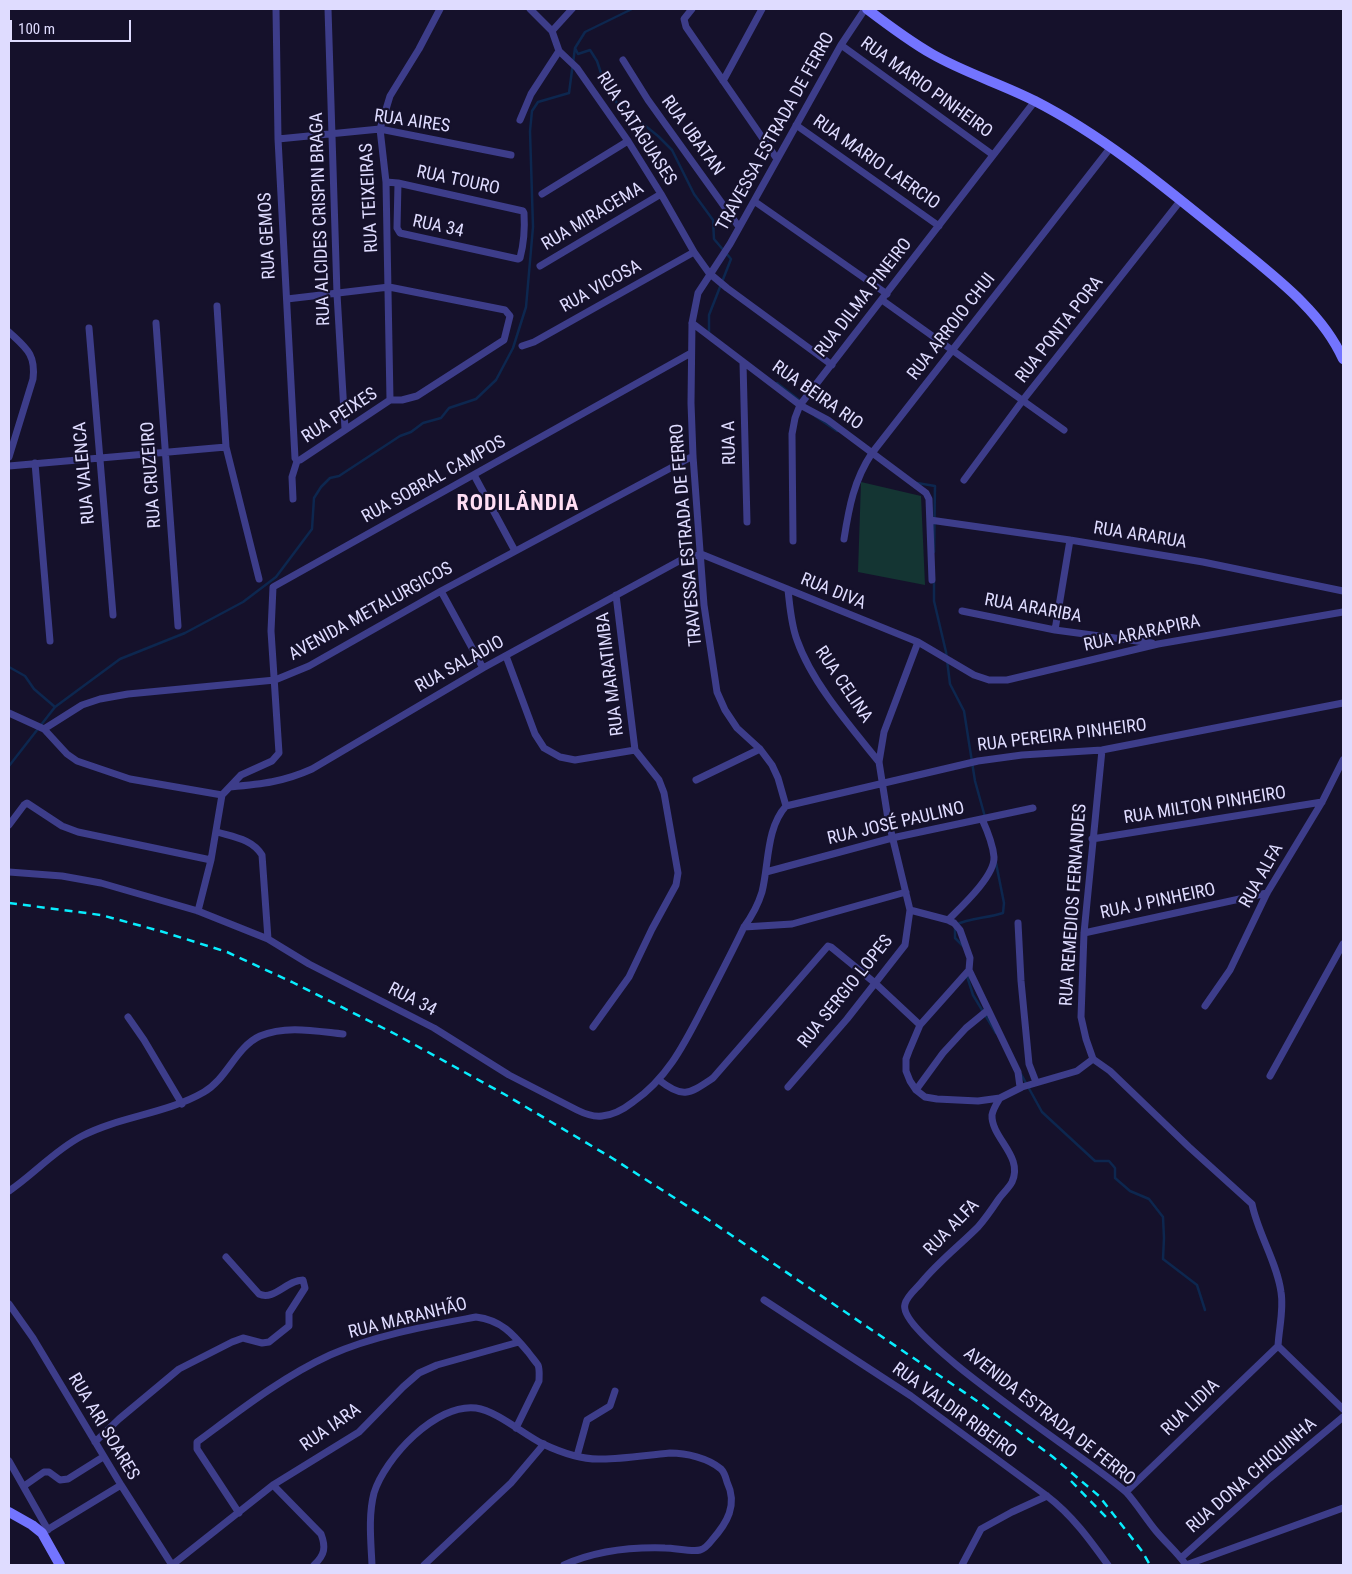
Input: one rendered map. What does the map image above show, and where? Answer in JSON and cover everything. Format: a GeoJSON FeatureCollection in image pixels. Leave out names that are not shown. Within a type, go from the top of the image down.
{"type":"FeatureCollection","features":[{"type":"Feature","properties":{"kind":"main road"},"geometry":{"type":"LineString","coordinates":[[866,9],[933,54],[1035,101],[1111,147],[1181,200],[1267,270],[1306,306],[1318,320],[1343,359]]}},
{"type":"Feature","properties":{"kind":"main road"},"geometry":{"type":"LineString","coordinates":[[9,1512],[45,1531],[60,1565]]}},
{"type":"Feature","properties":{"kind":"street","name":"RUA GEMOS"},"geometry":{"type":"LineString","coordinates":[[276,9],[278,139],[296,461],[292,477],[293,500]]}},
{"type":"Feature","properties":{"kind":"street","name":"RUA ALCIDES CRISPIN BRAGA"},"geometry":{"type":"LineString","coordinates":[[328,9],[337,294],[346,429]]}},
{"type":"Feature","properties":{"kind":"street","name":"RUA TEIXEIRAS"},"geometry":{"type":"LineString","coordinates":[[390,400],[386,182],[380,128],[390,96],[419,49],[440,9]]}},
{"type":"Feature","properties":{"kind":"street","name":"RUA CATAGUASES"},"geometry":{"type":"LineString","coordinates":[[530,9],[552,30],[559,51],[577,68],[628,141],[694,252],[711,275],[832,365]]}},
{"type":"Feature","properties":{"kind":"street"},"geometry":{"type":"LineString","coordinates":[[552,30],[572,9]]}},
{"type":"Feature","properties":{"kind":"street"},"geometry":{"type":"LineString","coordinates":[[692,9],[685,16],[684,22],[686,27],[777,159]]}},
{"type":"Feature","properties":{"kind":"street"},"geometry":{"type":"LineString","coordinates":[[722,81],[762,9]]}},
{"type":"Feature","properties":{"kind":"street","name":"TRAVESSA ESTRADA DE FERRO"},"geometry":{"type":"LineString","coordinates":[[786,806],[775,771],[760,749],[737,728],[725,710],[718,692],[704,605],[693,456],[692,323],[698,293],[730,244],[840,45],[866,9]]}},
{"type":"Feature","properties":{"kind":"street","name":"RUA MARIO PINHEIRO"},"geometry":{"type":"LineString","coordinates":[[840,45],[993,155]]}},
{"type":"Feature","properties":{"kind":"street"},"geometry":{"type":"LineString","coordinates":[[520,120],[531,94],[559,51]]}},
{"type":"Feature","properties":{"kind":"street","name":"RUA UBATAN"},"geometry":{"type":"LineString","coordinates":[[623,60],[648,100],[739,227]]}},
{"type":"Feature","properties":{"kind":"street","name":"RUA DILMA PINEIRO"},"geometry":{"type":"LineString","coordinates":[[793,540],[792,434],[800,405],[1035,101]]}},
{"type":"Feature","properties":{"kind":"street","name":"RUA MARIO LAERCIO"},"geometry":{"type":"LineString","coordinates":[[796,125],[939,226]]}},
{"type":"Feature","properties":{"kind":"street","name":"RUA AIRES"},"geometry":{"type":"LineString","coordinates":[[278,139],[380,128],[511,155]]}},
{"type":"Feature","properties":{"kind":"street"},"geometry":{"type":"LineString","coordinates":[[542,194],[628,141]]}},
{"type":"Feature","properties":{"kind":"street","name":"RUA ARROIO CHUI"},"geometry":{"type":"LineString","coordinates":[[844,539],[852,494],[858,477],[872,453],[1111,147]]}},
{"type":"Feature","properties":{"kind":"street","name":"RUA TOURO"},"geometry":{"type":"LineString","coordinates":[[386,182],[398,183],[524,212],[524,242],[519,259]]}},
{"type":"Feature","properties":{"kind":"street","name":"RUA 34"},"geometry":{"type":"LineString","coordinates":[[398,183],[397,228],[400,234],[519,259]]}},
{"type":"Feature","properties":{"kind":"street","name":"RUA MIRACEMA"},"geometry":{"type":"LineString","coordinates":[[540,266],[661,194]]}},
{"type":"Feature","properties":{"kind":"street","name":"RUA PONTA PORA"},"geometry":{"type":"LineString","coordinates":[[964,480],[1023,400],[1181,200]]}},
{"type":"Feature","properties":{"kind":"street"},"geometry":{"type":"LineString","coordinates":[[754,201],[884,297],[953,351],[1064,430]]}},
{"type":"Feature","properties":{"kind":"street","name":"RUA VICOSA"},"geometry":{"type":"LineString","coordinates":[[522,346],[534,342],[694,252]]}},
{"type":"Feature","properties":{"kind":"street"},"geometry":{"type":"LineString","coordinates":[[287,299],[389,287]]}},
{"type":"Feature","properties":{"kind":"street","name":"RUA PEIXES"},"geometry":{"type":"LineString","coordinates":[[296,461],[390,400],[402,400],[417,396],[504,340],[510,316],[505,310],[389,287]]}},
{"type":"Feature","properties":{"kind":"street"},"geometry":{"type":"LineString","coordinates":[[217,306],[226,447],[259,579]]}},
{"type":"Feature","properties":{"kind":"street","name":"RUA CRUZEIRO"},"geometry":{"type":"LineString","coordinates":[[156,323],[178,626]]}},
{"type":"Feature","properties":{"kind":"street","name":"RUA BEIRA RIO"},"geometry":{"type":"LineString","coordinates":[[692,323],[800,405],[828,420],[926,493],[929,499],[932,580]]}},
{"type":"Feature","properties":{"kind":"street","name":"RUA VALENCA"},"geometry":{"type":"LineString","coordinates":[[88,328],[113,615]]}},
{"type":"Feature","properties":{"kind":"street"},"geometry":{"type":"LineString","coordinates":[[9,332],[32,356],[34,368],[33,379],[9,456]]}},
{"type":"Feature","properties":{"kind":"street","name":"RUA SOBRAL CAMPOS"},"geometry":{"type":"LineString","coordinates":[[275,680],[271,631],[273,587],[691,353]]}},
{"type":"Feature","properties":{"kind":"street","name":"RUA A"},"geometry":{"type":"LineString","coordinates":[[743,363],[747,522]]}},
{"type":"Feature","properties":{"kind":"street"},"geometry":{"type":"LineString","coordinates":[[9,466],[226,447]]}},
{"type":"Feature","properties":{"kind":"street","name":"AVENIDA METALURGICOS"},"geometry":{"type":"LineString","coordinates":[[43,729],[82,704],[100,699],[128,694],[275,680],[309,666],[441,591],[693,456]]}},
{"type":"Feature","properties":{"kind":"street"},"geometry":{"type":"LineString","coordinates":[[35,464],[50,641]]}},
{"type":"Feature","properties":{"kind":"street"},"geometry":{"type":"LineString","coordinates":[[474,475],[515,551]]}},
{"type":"Feature","properties":{"kind":"street","name":"RUA ARARUA"},"geometry":{"type":"LineString","coordinates":[[930,520],[1070,540],[1203,562],[1343,591]]}},
{"type":"Feature","properties":{"kind":"street"},"geometry":{"type":"LineString","coordinates":[[1055,630],[1070,540]]}},
{"type":"Feature","properties":{"kind":"street","name":"RUA DIVA"},"geometry":{"type":"LineString","coordinates":[[701,554],[918,642],[952,662]]}},
{"type":"Feature","properties":{"kind":"street","name":"RUA SALADIO"},"geometry":{"type":"LineString","coordinates":[[230,787],[276,782],[312,769],[482,668],[679,561],[701,554]]}},
{"type":"Feature","properties":{"kind":"street","name":"RUA CELINA"},"geometry":{"type":"LineString","coordinates":[[788,590],[796,638],[806,662],[840,712],[879,762]]}},
{"type":"Feature","properties":{"kind":"street"},"geometry":{"type":"LineString","coordinates":[[441,591],[482,668]]}},
{"type":"Feature","properties":{"kind":"street","name":"RUA MARATIMBA"},"geometry":{"type":"LineString","coordinates":[[616,595],[635,750]]}},
{"type":"Feature","properties":{"kind":"street","name":"RUA ARARIBA"},"geometry":{"type":"LineString","coordinates":[[962,611],[1055,630],[1158,644]]}},
{"type":"Feature","properties":{"kind":"street","name":"RUA ARARAPIRA"},"geometry":{"type":"LineString","coordinates":[[952,662],[974,675],[989,680],[1007,680],[1158,644],[1343,612]]}},
{"type":"Feature","properties":{"kind":"street","name":"RUA SERGIO LOPES"},"geometry":{"type":"LineString","coordinates":[[788,1087],[847,1019],[905,945],[910,910],[892,838],[881,784],[879,762],[880,744],[918,642]]}},
{"type":"Feature","properties":{"kind":"street"},"geometry":{"type":"LineString","coordinates":[[506,656],[535,734],[544,748],[560,758],[575,760],[635,750],[659,780],[664,793],[678,873],[676,885],[629,977],[593,1027]]}},
{"type":"Feature","properties":{"kind":"street"},"geometry":{"type":"LineString","coordinates":[[9,872],[62,876],[101,883],[198,911],[217,832],[222,794],[241,775],[272,761],[279,753],[275,680]]}},
{"type":"Feature","properties":{"kind":"street","name":"RUA PEREIRA PINHEIRO"},"geometry":{"type":"LineString","coordinates":[[786,806],[978,761],[1022,755],[1102,750],[1343,703]]}},
{"type":"Feature","properties":{"kind":"street"},"geometry":{"type":"LineString","coordinates":[[9,712],[43,729],[67,754],[77,761],[130,779],[222,794]]}},
{"type":"Feature","properties":{"kind":"street"},"geometry":{"type":"LineString","coordinates":[[696,780],[760,749]]}},
{"type":"Feature","properties":{"kind":"street","name":"RUA REMEDIOS FERNANDES"},"geometry":{"type":"LineString","coordinates":[[1093,1058],[1081,1017],[1084,933],[1102,750]]}},
{"type":"Feature","properties":{"kind":"street","name":"RUA ALFA"},"geometry":{"type":"LineString","coordinates":[[1205,1006],[1230,970],[1267,893],[1322,802],[1343,760]]}},
{"type":"Feature","properties":{"kind":"street","name":"RUA MILTON PINHEIRO"},"geometry":{"type":"LineString","coordinates":[[1092,839],[1322,802]]}},
{"type":"Feature","properties":{"kind":"street"},"geometry":{"type":"LineString","coordinates":[[9,825],[27,803],[62,826],[78,832],[211,860]]}},
{"type":"Feature","properties":{"kind":"street"},"geometry":{"type":"LineString","coordinates":[[786,806],[777,819],[756,910],[744,927],[677,1056],[659,1080],[678,1093],[689,1092],[713,1078],[828,946],[875,983],[920,1025]]}},
{"type":"Feature","properties":{"kind":"street","name":"RUA JOSÉ PAULINO"},"geometry":{"type":"LineString","coordinates":[[766,872],[892,838],[1033,808]]}},
{"type":"Feature","properties":{"kind":"street"},"geometry":{"type":"LineString","coordinates":[[948,920],[977,890],[993,864],[994,857],[986,819]]}},
{"type":"Feature","properties":{"kind":"street"},"geometry":{"type":"LineString","coordinates":[[217,832],[250,842],[262,855],[268,939]]}},
{"type":"Feature","properties":{"kind":"street"},"geometry":{"type":"LineString","coordinates":[[744,927],[792,924],[906,892]]}},
{"type":"Feature","properties":{"kind":"street","name":"RUA J PINHEIRO"},"geometry":{"type":"LineString","coordinates":[[1084,933],[1267,893]]}},
{"type":"Feature","properties":{"kind":"street"},"geometry":{"type":"LineString","coordinates":[[910,910],[948,920],[954,923],[960,930],[970,958],[969,970],[1018,1072],[1021,1087]]}},
{"type":"Feature","properties":{"kind":"street","name":"RUA 34"},"geometry":{"type":"LineString","coordinates":[[198,911],[268,939],[309,964],[434,1028],[509,1075],[587,1114],[601,1116],[612,1114],[636,1100],[659,1080]]}},
{"type":"Feature","properties":{"kind":"street"},"geometry":{"type":"LineString","coordinates":[[1018,923],[1021,981],[1030,1064],[1035,1083]]}},
{"type":"Feature","properties":{"kind":"street"},"geometry":{"type":"LineString","coordinates":[[1270,1076],[1343,944]]}},
{"type":"Feature","properties":{"kind":"street"},"geometry":{"type":"LineString","coordinates":[[969,970],[920,1025],[906,1059],[906,1071],[910,1082],[916,1090],[925,1097],[937,1099],[978,1101],[1000,1098],[1021,1087],[1077,1071],[1093,1058],[1110,1071],[1252,1204],[1254,1218],[1278,1277],[1281,1291],[1278,1346],[1343,1409]]}},
{"type":"Feature","properties":{"kind":"street"},"geometry":{"type":"LineString","coordinates":[[916,1090],[942,1053],[966,1028],[988,1010]]}},
{"type":"Feature","properties":{"kind":"street"},"geometry":{"type":"LineString","coordinates":[[128,1017],[182,1104]]}},
{"type":"Feature","properties":{"kind":"street"},"geometry":{"type":"LineString","coordinates":[[9,1190],[61,1149],[82,1136],[116,1123],[182,1104],[211,1087],[246,1047],[259,1037],[278,1030],[304,1029],[343,1034]]}},
{"type":"Feature","properties":{"kind":"street","name":"RUA ALFA"},"geometry":{"type":"LineString","coordinates":[[912,1294],[935,1266],[979,1226],[1012,1182],[1014,1172],[1011,1155],[993,1123],[992,1115],[1000,1098]]}},
{"type":"Feature","properties":{"kind":"street"},"geometry":{"type":"LineString","coordinates":[[94,1442],[179,1369],[242,1338],[262,1343],[269,1342],[289,1326],[289,1313],[305,1288],[303,1280],[293,1282],[270,1296],[264,1296],[259,1294],[226,1257]]}},
{"type":"Feature","properties":{"kind":"street","name":"AVENIDA ESTRADA DE FERRO"},"geometry":{"type":"LineString","coordinates":[[912,1294],[904,1306],[904,1311],[909,1320],[941,1352],[983,1387],[1126,1492],[1186,1565]]}},
{"type":"Feature","properties":{"kind":"street","name":"RUA VALDIR RIBEIRO"},"geometry":{"type":"LineString","coordinates":[[764,1300],[910,1396],[1061,1506],[1082,1529],[1108,1565]]}},
{"type":"Feature","properties":{"kind":"street","name":"RUA ARI SOARES"},"geometry":{"type":"LineString","coordinates":[[9,1304],[36,1343],[120,1485],[172,1565]]}},
{"type":"Feature","properties":{"kind":"street","name":"RUA MARANHÃO"},"geometry":{"type":"LineString","coordinates":[[239,1512],[197,1449],[197,1442],[294,1374],[330,1355],[368,1340],[476,1317],[489,1318],[505,1327],[538,1366],[539,1373],[539,1381],[516,1428]]}},
{"type":"Feature","properties":{"kind":"street","name":"RUA IARA"},"geometry":{"type":"LineString","coordinates":[[172,1565],[273,1485],[359,1432],[419,1373],[436,1365],[519,1342]]}},
{"type":"Feature","properties":{"kind":"street","name":"RUA LIDIA"},"geometry":{"type":"LineString","coordinates":[[1126,1492],[1278,1346]]}},
{"type":"Feature","properties":{"kind":"street"},"geometry":{"type":"LineString","coordinates":[[577,1456],[587,1420],[610,1406],[615,1391]]}},
{"type":"Feature","properties":{"kind":"street"},"geometry":{"type":"LineString","coordinates":[[372,1565],[371,1528],[374,1495],[379,1480],[388,1464],[412,1438],[440,1416],[458,1408],[469,1407],[487,1411],[544,1444],[577,1456],[600,1460],[682,1453],[706,1460],[722,1469],[731,1490],[732,1510],[722,1529],[707,1546],[700,1550],[645,1548],[611,1552],[586,1557],[564,1565]]}},
{"type":"Feature","properties":{"kind":"street","name":"RUA DONA CHIQUINHA"},"geometry":{"type":"LineString","coordinates":[[1181,1558],[1270,1478],[1343,1417]]}},
{"type":"Feature","properties":{"kind":"street"},"geometry":{"type":"LineString","coordinates":[[424,1565],[511,1483],[544,1444]]}},
{"type":"Feature","properties":{"kind":"street"},"geometry":{"type":"LineString","coordinates":[[24,1486],[44,1472],[49,1472],[60,1480],[68,1479],[103,1457]]}},
{"type":"Feature","properties":{"kind":"street"},"geometry":{"type":"LineString","coordinates":[[9,1461],[24,1486],[45,1531],[120,1485]]}},
{"type":"Feature","properties":{"kind":"street"},"geometry":{"type":"LineString","coordinates":[[273,1485],[320,1534],[324,1542],[324,1553],[314,1565]]}},
{"type":"Feature","properties":{"kind":"street"},"geometry":{"type":"LineString","coordinates":[[962,1565],[981,1529],[1047,1496]]}},
{"type":"Feature","properties":{"kind":"street"},"geometry":{"type":"LineString","coordinates":[[1186,1565],[1343,1508]]}},
{"type":"Feature","properties":{"kind":"green space"},"geometry":{"type":"Polygon","coordinates":[[[861,482],[921,496],[925,585],[858,572],[861,482]]]}},
{"type":"Feature","properties":{"kind":"waterway"},"geometry":{"type":"LineString","coordinates":[[9,766],[55,707],[120,659],[185,633],[243,602],[276,577],[312,529],[314,498],[330,478],[339,476],[423,423],[441,418],[449,408],[476,399],[496,380],[513,348],[526,307],[533,227],[530,131],[532,111],[538,102],[569,93],[575,48],[585,32],[632,9]]}},
{"type":"Feature","properties":{"kind":"waterway"},"geometry":{"type":"LineString","coordinates":[[575,48],[578,54],[590,50],[597,61],[606,88],[617,103],[658,136],[672,150],[694,194],[713,220],[714,239],[731,259],[709,315],[709,335]]}},
{"type":"Feature","properties":{"kind":"waterway"},"geometry":{"type":"LineString","coordinates":[[777,383],[799,400]]}},
{"type":"Feature","properties":{"kind":"waterway"},"geometry":{"type":"LineString","coordinates":[[815,416],[837,431]]}},
{"type":"Feature","properties":{"kind":"waterway"},"geometry":{"type":"LineString","coordinates":[[917,483],[935,486],[934,552]]}},
{"type":"Feature","properties":{"kind":"waterway"},"geometry":{"type":"LineString","coordinates":[[934,580],[934,601],[946,652],[950,684],[964,711],[975,781],[985,817]]}},
{"type":"Feature","properties":{"kind":"waterway"},"geometry":{"type":"LineString","coordinates":[[9,667],[25,676],[34,689],[55,707]]}},
{"type":"Feature","properties":{"kind":"waterway"},"geometry":{"type":"LineString","coordinates":[[963,946],[955,938],[955,925],[1003,913],[1004,903],[996,863]]}},
{"type":"Feature","properties":{"kind":"waterway"},"geometry":{"type":"LineString","coordinates":[[967,976],[973,995],[996,1033]]}},
{"type":"Feature","properties":{"kind":"waterway"},"geometry":{"type":"LineString","coordinates":[[1021,1074],[1042,1112],[1095,1161],[1109,1161],[1115,1168],[1115,1178],[1130,1191],[1149,1199],[1163,1217],[1163,1259],[1197,1285],[1205,1310]]}},
{"type":"Feature","properties":{"kind":"railway"},"geometry":{"type":"LineString","coordinates":[[9,903],[101,915],[227,952],[292,982],[397,1035],[504,1094],[612,1158],[706,1218],[983,1405],[1053,1457],[1099,1496],[1142,1551],[1150,1565]]}},
{"type":"Feature","properties":{"kind":"railway"},"geometry":{"type":"LineString","coordinates":[[1071,1481],[1108,1519]]}},
{"type":"Feature","properties":{"kind":"district","name":"RODILÂNDIA"},"geometry":{"type":"Point","coordinates":[518,504]}}]}
